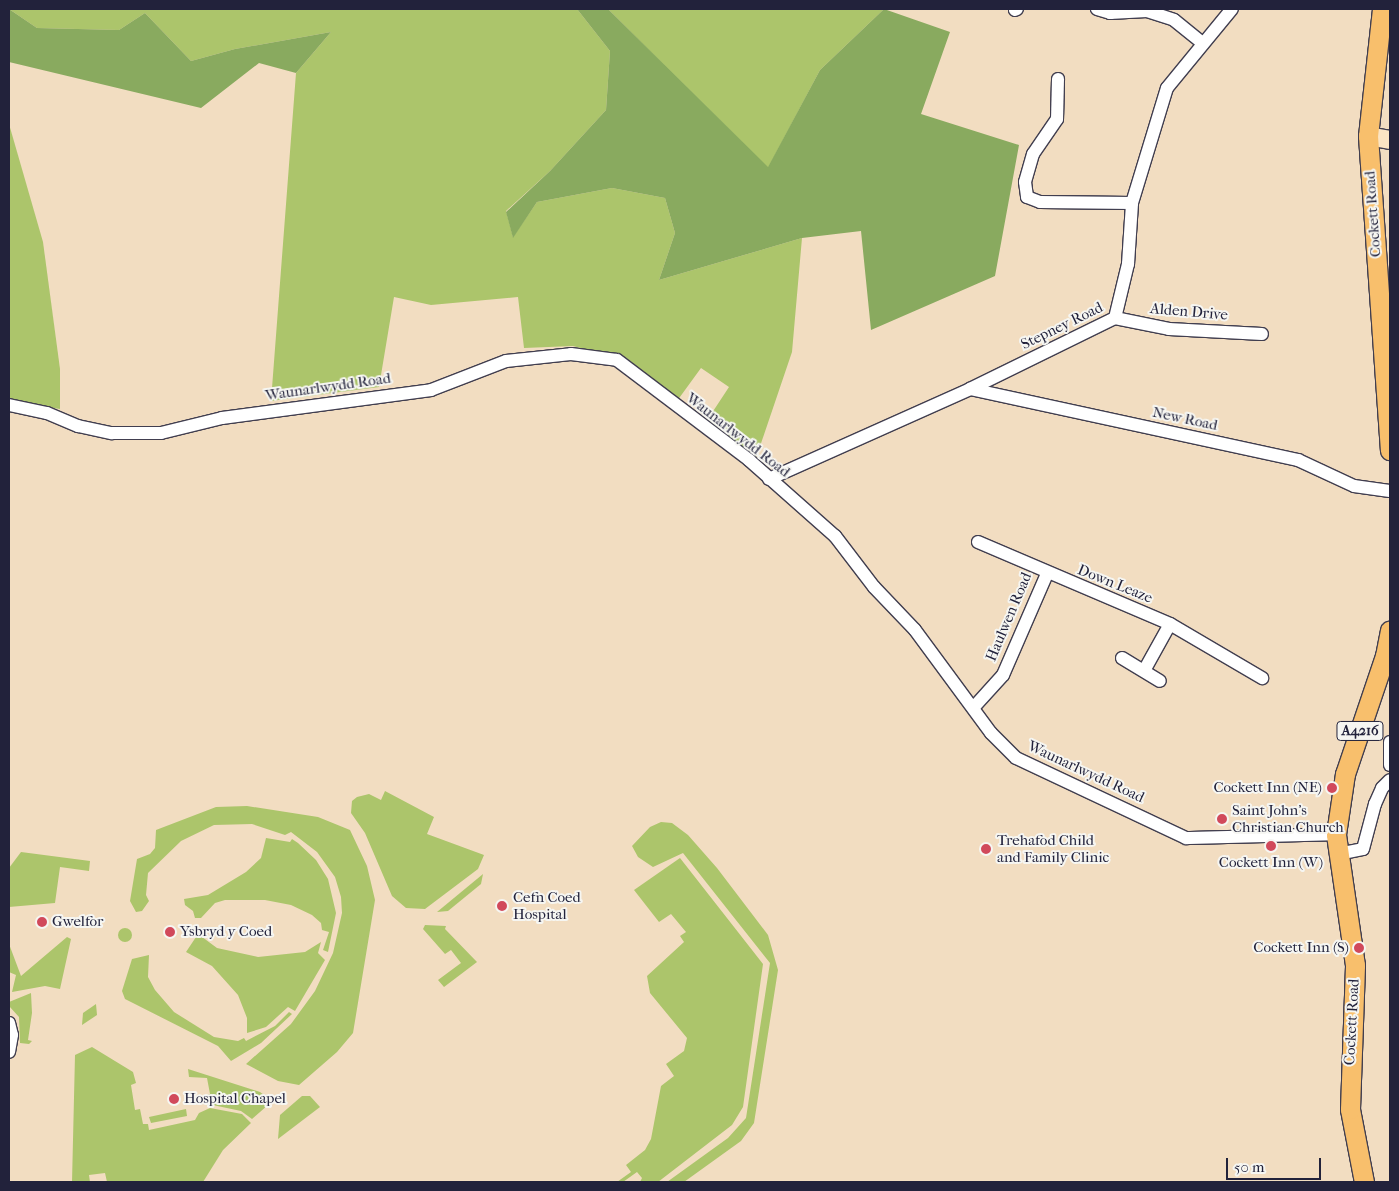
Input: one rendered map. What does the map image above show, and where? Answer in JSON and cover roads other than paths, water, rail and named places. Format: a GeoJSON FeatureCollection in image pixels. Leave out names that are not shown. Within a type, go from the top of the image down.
{"type":"FeatureCollection","features":[{"type":"Feature","properties":{"kind":"main road","name":"Cockett Road"},"geometry":{"type":"LineString","coordinates":[[1382,9],[1368,136],[1390,450]]}},
{"type":"Feature","properties":{"kind":"main road","name":"Cockett Road"},"geometry":{"type":"LineString","coordinates":[[1364,1182],[1350,1109],[1355,965],[1336,834],[1345,774],[1385,656],[1390,630]]}},
{"type":"Feature","properties":{"kind":"street"},"geometry":{"type":"LineString","coordinates":[[1097,9],[1110,14],[1146,11],[1174,20],[1202,43]]}},
{"type":"Feature","properties":{"kind":"street","name":"Stepney Road"},"geometry":{"type":"LineString","coordinates":[[769,479],[970,388],[1115,318],[1128,264],[1132,203],[1167,88],[1202,43],[1232,9]]}},
{"type":"Feature","properties":{"kind":"street"},"geometry":{"type":"LineString","coordinates":[[1058,79],[1057,119],[1033,154],[1025,182],[1027,197],[1040,202],[1132,203]]}},
{"type":"Feature","properties":{"kind":"street"},"geometry":{"type":"LineString","coordinates":[[1368,136],[1390,140]]}},
{"type":"Feature","properties":{"kind":"street","name":"Alden Drive"},"geometry":{"type":"LineString","coordinates":[[1115,318],[1169,329],[1262,334]]}},
{"type":"Feature","properties":{"kind":"street","name":"Waunarlwydd Road"},"geometry":{"type":"LineString","coordinates":[[9,405],[47,413],[78,426],[112,433],[161,433],[222,418],[431,390],[506,361],[571,354],[617,360],[769,479],[834,536],[874,588],[916,630],[974,707],[991,733],[1016,758],[1186,838],[1336,834]]}},
{"type":"Feature","properties":{"kind":"street","name":"New Road"},"geometry":{"type":"LineString","coordinates":[[970,388],[1298,460],[1354,486],[1390,491]]}},
{"type":"Feature","properties":{"kind":"street","name":"Haulwen Road"},"geometry":{"type":"LineString","coordinates":[[974,707],[1003,675],[1047,574],[978,542]]}},
{"type":"Feature","properties":{"kind":"street","name":"Down Leaze"},"geometry":{"type":"LineString","coordinates":[[1047,574],[1170,624],[1262,678]]}},
{"type":"Feature","properties":{"kind":"street"},"geometry":{"type":"LineString","coordinates":[[1144,669],[1170,624]]}},
{"type":"Feature","properties":{"kind":"street"},"geometry":{"type":"LineString","coordinates":[[1122,658],[1144,669],[1160,682]]}},
{"type":"Feature","properties":{"kind":"street"},"geometry":{"type":"LineString","coordinates":[[1390,742],[1390,765]]}},
{"type":"Feature","properties":{"kind":"street"},"geometry":{"type":"LineString","coordinates":[[1338,854],[1363,849],[1375,804],[1382,788],[1390,780]]}},
{"type":"Feature","properties":{"kind":"street"},"geometry":{"type":"LineString","coordinates":[[9,1023],[12,1035],[9,1052]]}},
{"type":"Feature","properties":{"kind":"place","name":"Cockett Inn (NE)"},"geometry":{"type":"Point","coordinates":[1332,788]}},
{"type":"Feature","properties":{"kind":"place","name":"Saint John's Christian Church"},"geometry":{"type":"Point","coordinates":[1222,819]}},
{"type":"Feature","properties":{"kind":"place","name":"Cockett Inn (W)"},"geometry":{"type":"Point","coordinates":[1271,846]}},
{"type":"Feature","properties":{"kind":"place","name":"Trehafod Child and Family Clinic"},"geometry":{"type":"Point","coordinates":[986,849]}},
{"type":"Feature","properties":{"kind":"place","name":"Cefn Coed Hospital"},"geometry":{"type":"Point","coordinates":[502,906]}},
{"type":"Feature","properties":{"kind":"place","name":"Gwelfor"},"geometry":{"type":"Point","coordinates":[42,922]}},
{"type":"Feature","properties":{"kind":"place","name":"Ysbryd y Coed"},"geometry":{"type":"Point","coordinates":[170,932]}},
{"type":"Feature","properties":{"kind":"place","name":"Cockett Inn (S)"},"geometry":{"type":"Point","coordinates":[1359,948]}},
{"type":"Feature","properties":{"kind":"place","name":"Hospital Chapel"},"geometry":{"type":"Point","coordinates":[174,1099]}}]}
